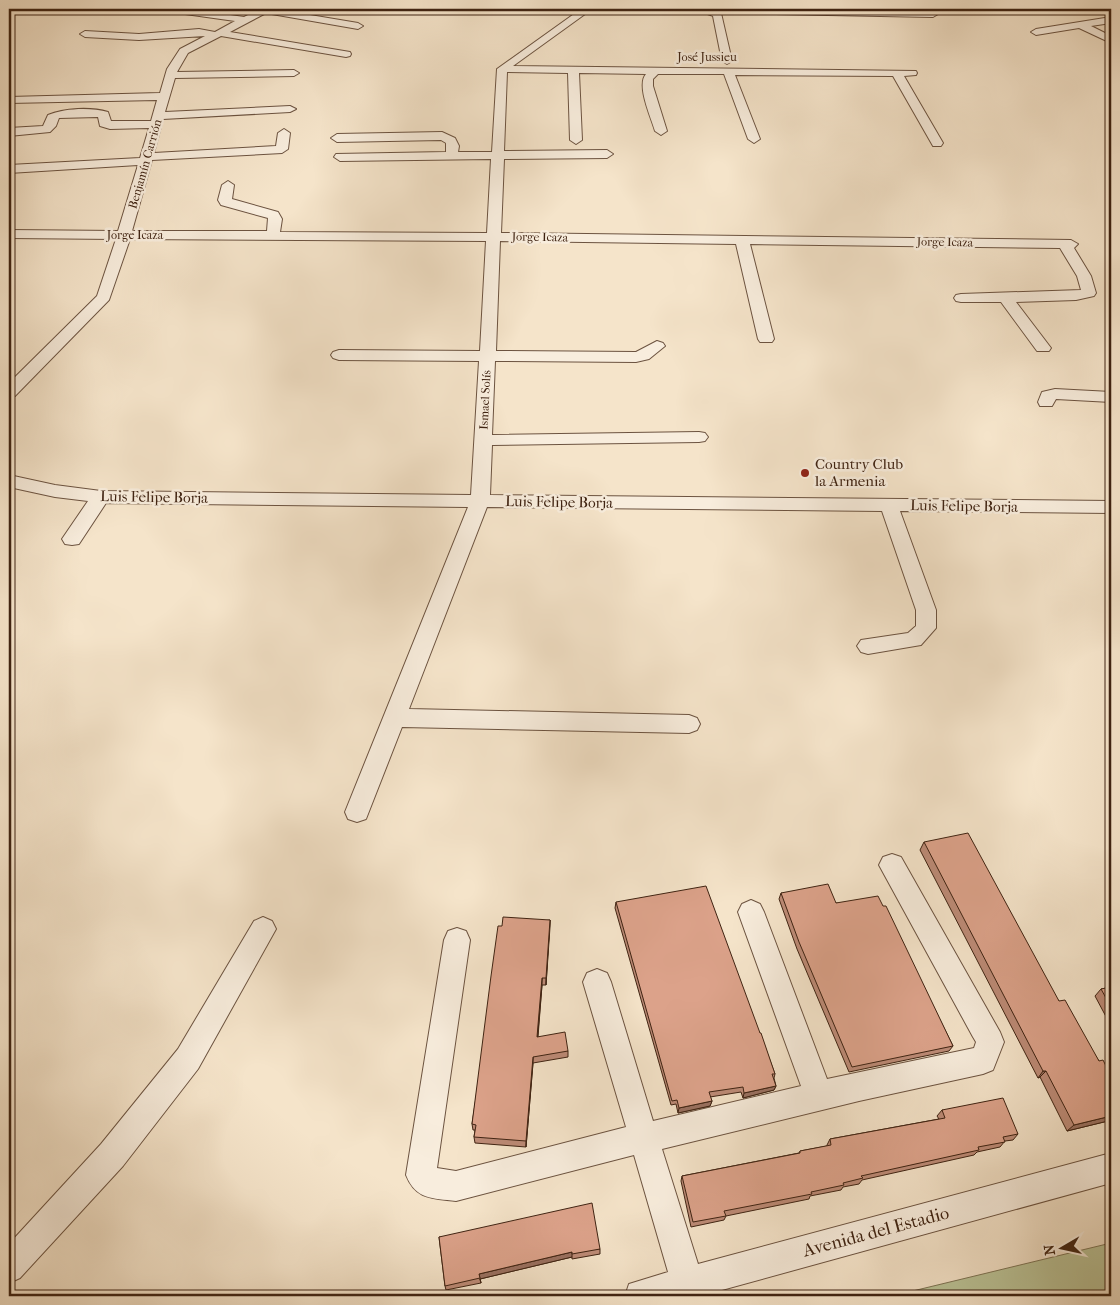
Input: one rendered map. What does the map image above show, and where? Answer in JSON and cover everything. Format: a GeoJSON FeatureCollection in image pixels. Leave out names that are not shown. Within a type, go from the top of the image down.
{"type":"FeatureCollection","features":[{"type":"Feature","properties":{"kind":"street"},"geometry":{"type":"LineString","coordinates":[[171,9],[245,20]]}},
{"type":"Feature","properties":{"kind":"street"},"geometry":{"type":"LineString","coordinates":[[502,69],[587,9]]}},
{"type":"Feature","properties":{"kind":"street"},"geometry":{"type":"LineString","coordinates":[[690,9],[933,14]]}},
{"type":"Feature","properties":{"kind":"street"},"geometry":{"type":"LineString","coordinates":[[708,9],[718,14],[727,66],[754,139]]}},
{"type":"Feature","properties":{"kind":"street"},"geometry":{"type":"LineString","coordinates":[[265,10],[358,26]]}},
{"type":"Feature","properties":{"kind":"street","name":"Benjamín Carrión"},"geometry":{"type":"LineString","coordinates":[[9,392],[104,297],[124,235],[170,75],[180,55],[265,10]]}},
{"type":"Feature","properties":{"kind":"street"},"geometry":{"type":"LineString","coordinates":[[1036,32],[1111,20]]}},
{"type":"Feature","properties":{"kind":"street"},"geometry":{"type":"LineString","coordinates":[[1080,25],[1111,40]]}},
{"type":"Feature","properties":{"kind":"street"},"geometry":{"type":"LineString","coordinates":[[85,34],[139,37],[199,32],[346,54]]}},
{"type":"Feature","properties":{"kind":"street"},"geometry":{"type":"LineString","coordinates":[[122,44],[139,37]]}},
{"type":"Feature","properties":{"kind":"street","name":"José Jussieu"},"geometry":{"type":"LineString","coordinates":[[502,69],[656,70],[727,66],[912,73]]}},
{"type":"Feature","properties":{"kind":"street","name":"Ismael Solís"},"geometry":{"type":"LineString","coordinates":[[357,812],[396,718],[480,501],[502,69]]}},
{"type":"Feature","properties":{"kind":"street"},"geometry":{"type":"LineString","coordinates":[[573,70],[576,140]]}},
{"type":"Feature","properties":{"kind":"street"},"geometry":{"type":"LineString","coordinates":[[656,70],[648,78],[647,86],[661,131]]}},
{"type":"Feature","properties":{"kind":"street"},"geometry":{"type":"LineString","coordinates":[[170,75],[294,73]]}},
{"type":"Feature","properties":{"kind":"street"},"geometry":{"type":"LineString","coordinates":[[897,73],[937,143]]}},
{"type":"Feature","properties":{"kind":"street"},"geometry":{"type":"LineString","coordinates":[[9,100],[164,96]]}},
{"type":"Feature","properties":{"kind":"street"},"geometry":{"type":"LineString","coordinates":[[9,132],[46,129],[50,126],[52,117],[57,115],[99,113],[104,114],[104,123],[110,125],[290,109]]}},
{"type":"Feature","properties":{"kind":"street"},"geometry":{"type":"LineString","coordinates":[[9,169],[282,149],[284,133]]}},
{"type":"Feature","properties":{"kind":"street"},"geometry":{"type":"LineString","coordinates":[[337,138],[442,136],[453,142],[454,147],[451,156]]}},
{"type":"Feature","properties":{"kind":"street"},"geometry":{"type":"LineString","coordinates":[[340,157],[607,154]]}},
{"type":"Feature","properties":{"kind":"street"},"geometry":{"type":"LineString","coordinates":[[228,185],[224,200],[226,202],[273,215],[275,219],[273,236]]}},
{"type":"Feature","properties":{"kind":"street","name":"Jorge Icaza"},"geometry":{"type":"LineString","coordinates":[[9,234],[494,237],[1068,244],[1084,276],[1089,293],[1076,296],[1005,297]]}},
{"type":"Feature","properties":{"kind":"street"},"geometry":{"type":"LineString","coordinates":[[742,240],[766,339]]}},
{"type":"Feature","properties":{"kind":"street"},"geometry":{"type":"LineString","coordinates":[[961,298],[1005,297],[1043,348]]}},
{"type":"Feature","properties":{"kind":"street"},"geometry":{"type":"LineString","coordinates":[[339,355],[636,357],[643,356],[657,346]]}},
{"type":"Feature","properties":{"kind":"street"},"geometry":{"type":"LineString","coordinates":[[1046,402],[1048,396],[1055,394],[1111,397]]}},
{"type":"Feature","properties":{"kind":"street"},"geometry":{"type":"LineString","coordinates":[[483,440],[700,437]]}},
{"type":"Feature","properties":{"kind":"street","name":"Luis Felipe Borja"},"geometry":{"type":"LineString","coordinates":[[9,481],[55,492],[100,497],[1111,507]]}},
{"type":"Feature","properties":{"kind":"street"},"geometry":{"type":"LineString","coordinates":[[72,539],[100,497]]}},
{"type":"Feature","properties":{"kind":"street"},"geometry":{"type":"LineString","coordinates":[[868,646],[914,640],[926,628],[926,610],[889,505]]}},
{"type":"Feature","properties":{"kind":"street"},"geometry":{"type":"LineString","coordinates":[[396,718],[689,724]]}},
{"type":"Feature","properties":{"kind":"street"},"geometry":{"type":"LineString","coordinates":[[457,940],[421,1175],[428,1182],[456,1186],[643,1138],[913,1074],[983,1060],[990,1042],[983,1027],[892,865]]}},
{"type":"Feature","properties":{"kind":"street"},"geometry":{"type":"LineString","coordinates":[[751,912],[819,1096]]}},
{"type":"Feature","properties":{"kind":"street"},"geometry":{"type":"LineString","coordinates":[[9,1267],[112,1155],[188,1060],[263,928]]}},
{"type":"Feature","properties":{"kind":"street"},"geometry":{"type":"LineString","coordinates":[[597,982],[688,1284]]}},
{"type":"Feature","properties":{"kind":"street","name":"Avenida del Estadio"},"geometry":{"type":"LineString","coordinates":[[641,1296],[1111,1168]]}},
{"type":"Feature","properties":{"kind":"green space"},"geometry":{"type":"Polygon","coordinates":[[[1111,1243],[1111,1296],[892,1296],[1111,1243]]]}},
{"type":"Feature","properties":{"kind":"building"},"geometry":{"type":"Polygon","coordinates":[[[968,833],[1059,1001],[1065,1000],[1099,1061],[1103,1060],[1111,1076],[1111,1116],[1074,1125],[1046,1071],[1043,1071],[924,842],[968,833]]]}},
{"type":"Feature","properties":{"kind":"building"},"geometry":{"type":"Polygon","coordinates":[[[828,884],[836,903],[878,896],[883,906],[886,906],[953,1046],[852,1067],[799,942],[781,893],[828,884]]]}},
{"type":"Feature","properties":{"kind":"building"},"geometry":{"type":"Polygon","coordinates":[[[706,886],[761,1033],[775,1074],[772,1074],[776,1086],[744,1093],[743,1087],[709,1092],[712,1101],[679,1108],[677,1100],[672,1101],[616,902],[706,886]]]}},
{"type":"Feature","properties":{"kind":"building"},"geometry":{"type":"Polygon","coordinates":[[[503,917],[550,920],[546,978],[542,978],[537,1037],[565,1032],[568,1051],[533,1057],[526,1141],[474,1137],[476,1125],[472,1124],[498,926],[502,926],[503,917]]]}},
{"type":"Feature","properties":{"kind":"building"},"geometry":{"type":"Polygon","coordinates":[[[1111,987],[1111,1007],[1101,989],[1111,987]]]}},
{"type":"Feature","properties":{"kind":"building"},"geometry":{"type":"Polygon","coordinates":[[[1003,1098],[1018,1134],[1003,1137],[1005,1142],[978,1147],[979,1150],[861,1176],[863,1178],[843,1183],[844,1185],[811,1192],[812,1194],[724,1211],[726,1216],[693,1222],[682,1176],[800,1153],[800,1151],[831,1145],[830,1139],[945,1118],[942,1110],[1003,1098]]]}},
{"type":"Feature","properties":{"kind":"building"},"geometry":{"type":"Polygon","coordinates":[[[592,1203],[600,1249],[572,1254],[572,1252],[479,1274],[480,1278],[445,1286],[439,1237],[592,1203]]]}},
{"type":"Feature","properties":{"kind":"place","name":"Country Club la Armenia"},"geometry":{"type":"Point","coordinates":[805,473]}}]}
